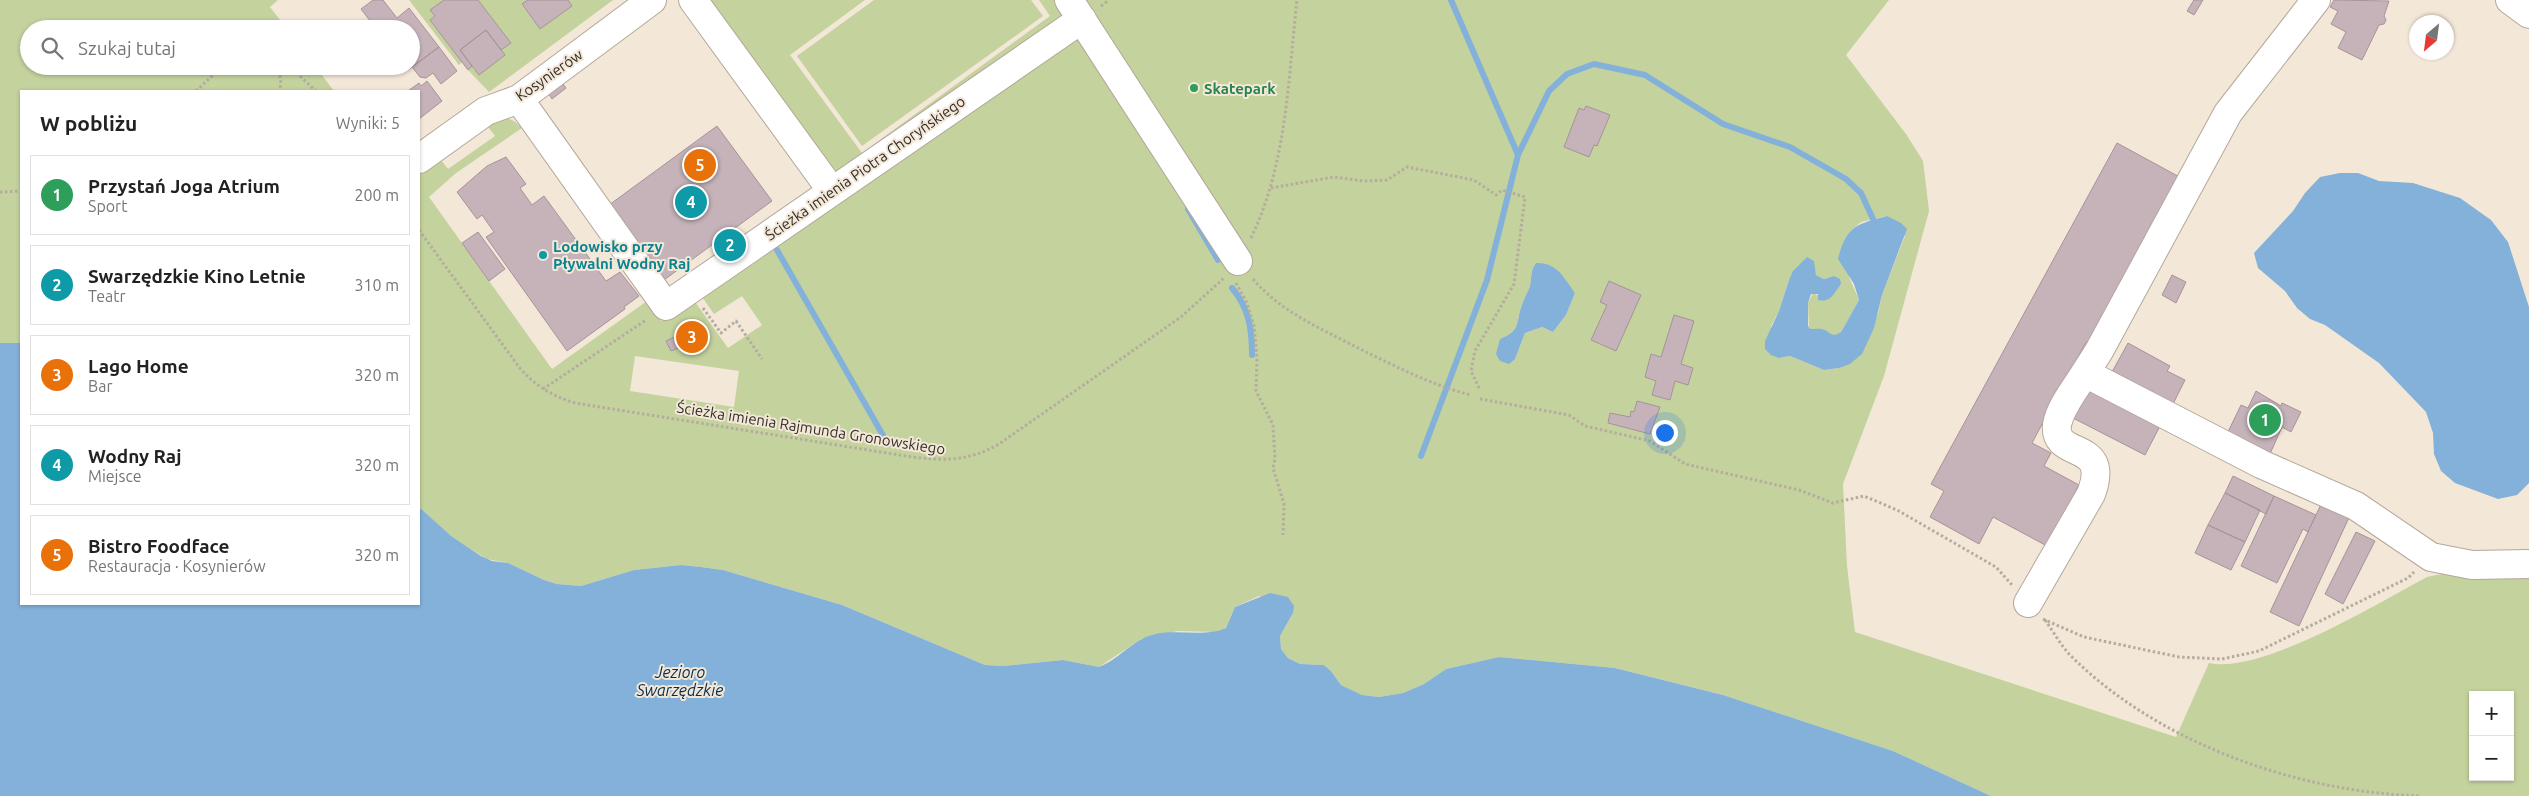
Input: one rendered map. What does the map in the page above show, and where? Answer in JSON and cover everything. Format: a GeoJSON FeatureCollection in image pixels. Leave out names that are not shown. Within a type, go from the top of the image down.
{"type":"FeatureCollection","features":[{"type":"Feature","properties":{"kind":"street","name":"Kosynierów"},"geometry":{"type":"LineString","coordinates":[[420,159],[486,111],[519,99],[652,0]]}},
{"type":"Feature","properties":{"kind":"street"},"geometry":{"type":"LineString","coordinates":[[693,0],[832,191]]}},
{"type":"Feature","properties":{"kind":"street"},"geometry":{"type":"LineString","coordinates":[[2036,611],[2097,479],[2097,468],[2092,459],[2062,442],[2058,434],[2058,424],[2063,410],[2099,351],[2228,113],[2316,0]]}},
{"type":"Feature","properties":{"kind":"street"},"geometry":{"type":"LineString","coordinates":[[2510,0],[2529,14]]}},
{"type":"Feature","properties":{"kind":"street"},"geometry":{"type":"LineString","coordinates":[[1076,10],[1236,270]]}},
{"type":"Feature","properties":{"kind":"street","name":"Ścieżka imienia Piotra Choryńskiego"},"geometry":{"type":"LineString","coordinates":[[666,306],[832,191],[1076,10]]}},
{"type":"Feature","properties":{"kind":"street"},"geometry":{"type":"LineString","coordinates":[[519,99],[666,306]]}},
{"type":"Feature","properties":{"kind":"street"},"geometry":{"type":"LineString","coordinates":[[2085,372],[2262,464],[2356,506],[2431,557],[2472,565],[2529,564]]}},
{"type":"Feature","properties":{"kind":"path"},"geometry":{"type":"LineString","coordinates":[[197,90],[213,75]]}},
{"type":"Feature","properties":{"kind":"path"},"geometry":{"type":"LineString","coordinates":[[279,75],[280,90]]}},
{"type":"Feature","properties":{"kind":"path"},"geometry":{"type":"LineString","coordinates":[[299,75],[315,90]]}},
{"type":"Feature","properties":{"kind":"path"},"geometry":{"type":"LineString","coordinates":[[1271,188],[1334,177],[1364,181],[1387,180],[1407,167],[1474,180],[1496,195],[1502,190],[1525,197],[1514,284],[1475,351],[1471,371],[1480,390]]}},
{"type":"Feature","properties":{"kind":"path"},"geometry":{"type":"LineString","coordinates":[[0,192],[20,191]]}},
{"type":"Feature","properties":{"kind":"path"},"geometry":{"type":"LineString","coordinates":[[420,231],[519,367],[543,389],[666,306]]}},
{"type":"Feature","properties":{"kind":"path"},"geometry":{"type":"LineString","coordinates":[[1236,270],[1257,284],[1294,315],[1434,383],[1471,395]]}},
{"type":"Feature","properties":{"kind":"path"},"geometry":{"type":"LineString","coordinates":[[1236,270],[1254,326],[1256,391],[1272,421],[1274,468],[1284,504],[1283,535]]}},
{"type":"Feature","properties":{"kind":"path"},"geometry":{"type":"LineString","coordinates":[[690,289],[720,333],[736,321],[762,359]]}},
{"type":"Feature","properties":{"kind":"path","name":"Ścieżka imienia Rajmunda Gronowskiego"},"geometry":{"type":"LineString","coordinates":[[543,389],[575,403],[867,450],[928,459],[956,460],[969,457],[999,444],[1062,399]]}},
{"type":"Feature","properties":{"kind":"path"},"geometry":{"type":"LineString","coordinates":[[1480,399],[1568,414],[1586,426],[1650,441],[1685,464],[1799,490],[1833,503],[1864,496],[1897,510],[1996,567],[2036,611],[2069,653],[2127,704],[2170,730],[2220,753],[2339,789],[2388,795],[2420,796]]}},
{"type":"Feature","properties":{"kind":"path"},"geometry":{"type":"LineString","coordinates":[[2036,611],[2084,637],[2179,657],[2222,659],[2258,651],[2408,578],[2431,557]]}},
{"type":"Feature","properties":{"kind":"green space"},"geometry":{"type":"Polygon","coordinates":[[[0,0],[278,0],[270,7],[280,20],[20,20],[20,75],[322,75],[333,90],[20,90],[20,343],[0,343],[0,0]]]}},
{"type":"Feature","properties":{"kind":"green space"},"geometry":{"type":"Polygon","coordinates":[[[409,0],[444,0],[431,10],[435,16],[430,20],[462,62],[459,65],[409,0]]]}},
{"type":"Feature","properties":{"kind":"green space"},"geometry":{"type":"Polygon","coordinates":[[[478,0],[528,0],[522,5],[540,29],[572,6],[568,0],[613,0],[489,92],[468,70],[472,66],[479,75],[505,55],[501,50],[511,43],[478,0]]]}},
{"type":"Feature","properties":{"kind":"green space"},"geometry":{"type":"Polygon","coordinates":[[[707,0],[865,0],[790,55],[862,153],[1050,16],[1039,0],[1889,0],[1846,55],[1906,134],[1923,161],[1929,211],[1884,376],[1843,484],[1847,566],[1855,632],[2176,737],[2209,663],[2231,664],[2258,658],[2288,648],[2320,634],[2427,577],[2465,572],[2529,576],[2529,796],[1991,796],[1893,751],[1723,695],[1615,668],[1499,657],[1446,669],[1424,684],[1403,693],[1379,697],[1362,695],[1341,685],[1324,665],[1300,664],[1288,658],[1281,649],[1280,636],[1293,613],[1259,596],[1235,607],[1226,628],[1215,632],[1178,631],[1141,639],[1099,667],[1063,660],[1003,666],[985,665],[842,605],[723,570],[681,565],[634,570],[581,586],[557,584],[508,563],[487,559],[450,536],[420,508],[420,166],[438,156],[448,169],[495,136],[485,123],[505,118],[513,120],[522,128],[456,173],[429,197],[552,369],[647,301],[661,321],[693,299],[728,348],[762,325],[742,296],[714,314],[700,294],[845,173],[834,173],[707,0]],[[1887,216],[1861,222],[1852,230],[1849,277],[1859,300],[1841,332],[1836,336],[1809,328],[1808,303],[1813,293],[1819,296],[1837,289],[1841,284],[1831,277],[1824,279],[1816,275],[1813,265],[1789,280],[1779,311],[1771,326],[1779,358],[1790,356],[1824,370],[1839,368],[1878,314],[1882,295],[1905,236],[1887,216]],[[1536,263],[1517,325],[1512,332],[1500,339],[1515,359],[1525,333],[1542,327],[1553,332],[1566,315],[1575,293],[1536,263]],[[635,356],[630,391],[734,407],[739,371],[635,356]]]}},
{"type":"Feature","properties":{"kind":"green space"},"geometry":{"type":"Polygon","coordinates":[[[874,0],[1031,0],[1043,16],[862,146],[797,56],[874,0]]]}},
{"type":"Feature","properties":{"kind":"water"},"geometry":{"type":"Polygon","coordinates":[[[2340,173],[2358,173],[2379,181],[2413,183],[2460,198],[2491,220],[2508,242],[2529,307],[2529,483],[2517,495],[2498,499],[2455,483],[2441,471],[2434,454],[2433,433],[2426,412],[2379,363],[2325,325],[2310,319],[2297,308],[2285,291],[2258,268],[2254,253],[2293,211],[2305,193],[2320,177],[2340,173]]]}},
{"type":"Feature","properties":{"kind":"water"},"geometry":{"type":"Polygon","coordinates":[[[1887,216],[1901,223],[1907,229],[1882,295],[1874,328],[1862,354],[1850,364],[1824,370],[1790,356],[1779,358],[1771,355],[1765,349],[1765,341],[1779,311],[1793,271],[1807,257],[1814,261],[1816,275],[1824,279],[1834,276],[1840,279],[1841,284],[1832,296],[1826,300],[1818,300],[1818,294],[1811,294],[1808,303],[1809,328],[1822,329],[1833,335],[1841,332],[1859,300],[1854,284],[1838,259],[1841,248],[1845,239],[1854,228],[1868,221],[1887,216]]]}},
{"type":"Feature","properties":{"kind":"water"},"geometry":{"type":"Polygon","coordinates":[[[1536,263],[1543,263],[1555,268],[1575,293],[1566,315],[1553,332],[1542,327],[1525,333],[1515,359],[1509,364],[1500,361],[1496,354],[1500,339],[1512,332],[1517,325],[1523,302],[1530,286],[1531,274],[1536,263]]]}},
{"type":"Feature","properties":{"kind":"water","name":"Jezioro Swarzędzkie"},"geometry":{"type":"Polygon","coordinates":[[[0,343],[20,343],[20,605],[420,605],[420,508],[451,536],[481,556],[492,561],[508,563],[557,584],[581,586],[634,570],[681,565],[723,570],[842,605],[985,665],[1003,666],[1063,660],[1099,667],[1144,638],[1152,635],[1170,632],[1199,633],[1226,628],[1235,607],[1270,593],[1288,597],[1294,606],[1293,613],[1280,636],[1281,649],[1288,658],[1300,664],[1324,665],[1341,685],[1362,695],[1379,697],[1403,693],[1424,684],[1446,669],[1499,657],[1615,668],[1723,695],[1893,751],[1991,796],[0,796],[0,343]]]}},
{"type":"Feature","properties":{"kind":"building"},"geometry":{"type":"Polygon","coordinates":[[[373,0],[383,0],[397,18],[409,8],[418,20],[369,20],[361,9],[373,0]]]}},
{"type":"Feature","properties":{"kind":"building"},"geometry":{"type":"Polygon","coordinates":[[[444,0],[478,0],[511,43],[501,50],[486,30],[460,50],[472,66],[468,70],[430,20],[435,16],[430,10],[444,0]]]}},
{"type":"Feature","properties":{"kind":"building"},"geometry":{"type":"Polygon","coordinates":[[[528,0],[568,0],[572,6],[540,29],[522,4],[528,0]]]}},
{"type":"Feature","properties":{"kind":"building"},"geometry":{"type":"Polygon","coordinates":[[[2194,0],[2203,0],[2194,15],[2187,11],[2194,0]]]}},
{"type":"Feature","properties":{"kind":"building"},"geometry":{"type":"Polygon","coordinates":[[[2334,0],[2389,1],[2384,16],[2386,20],[2384,24],[2379,25],[2362,60],[2338,48],[2346,32],[2331,24],[2338,11],[2330,7],[2334,0]]]}},
{"type":"Feature","properties":{"kind":"building"},"geometry":{"type":"Polygon","coordinates":[[[420,22],[439,47],[420,61],[420,22]]]}},
{"type":"Feature","properties":{"kind":"building"},"geometry":{"type":"Polygon","coordinates":[[[486,30],[505,55],[479,75],[460,50],[486,30]]]}},
{"type":"Feature","properties":{"kind":"building"},"geometry":{"type":"Polygon","coordinates":[[[439,47],[457,71],[441,84],[433,73],[426,78],[420,77],[418,75],[420,75],[420,61],[439,47]]]}},
{"type":"Feature","properties":{"kind":"building"},"geometry":{"type":"Polygon","coordinates":[[[427,81],[442,101],[420,118],[420,90],[409,90],[419,83],[421,86],[427,81]]]}},
{"type":"Feature","properties":{"kind":"building"},"geometry":{"type":"Polygon","coordinates":[[[561,81],[566,88],[552,99],[547,91],[561,81]]]}},
{"type":"Feature","properties":{"kind":"building"},"geometry":{"type":"Polygon","coordinates":[[[1586,106],[1610,115],[1597,146],[1594,145],[1589,157],[1564,147],[1579,108],[1584,110],[1586,106]]]}},
{"type":"Feature","properties":{"kind":"building"},"geometry":{"type":"Polygon","coordinates":[[[717,126],[772,201],[664,280],[609,205],[717,126]]]}},
{"type":"Feature","properties":{"kind":"building"},"geometry":{"type":"Polygon","coordinates":[[[2117,143],[2185,180],[2095,347],[2086,342],[2032,443],[2051,453],[2044,466],[2079,485],[2047,546],[1993,517],[1979,544],[1930,517],[1944,491],[1931,484],[2117,143]]]}},
{"type":"Feature","properties":{"kind":"building","name":"Lodowisko przy Pływalni Wodny Raj"},"geometry":{"type":"Polygon","coordinates":[[[506,157],[526,184],[520,188],[532,205],[544,196],[606,281],[620,272],[639,296],[624,307],[625,309],[567,351],[486,237],[494,232],[482,215],[477,219],[457,192],[487,166],[506,157]]]}},
{"type":"Feature","properties":{"kind":"building"},"geometry":{"type":"Polygon","coordinates":[[[478,232],[505,269],[489,281],[462,243],[478,232]]]}},
{"type":"Feature","properties":{"kind":"building"},"geometry":{"type":"Polygon","coordinates":[[[2172,275],[2186,282],[2176,303],[2162,295],[2172,275]]]}},
{"type":"Feature","properties":{"kind":"building"},"geometry":{"type":"Polygon","coordinates":[[[1609,281],[1641,295],[1616,351],[1591,340],[1607,305],[1600,302],[1609,281]]]}},
{"type":"Feature","properties":{"kind":"building"},"geometry":{"type":"Polygon","coordinates":[[[1674,315],[1694,321],[1681,364],[1693,368],[1688,385],[1675,381],[1670,400],[1652,395],[1656,381],[1645,377],[1651,354],[1661,357],[1674,315]]]}},
{"type":"Feature","properties":{"kind":"building"},"geometry":{"type":"Polygon","coordinates":[[[697,322],[708,330],[707,344],[699,349],[683,346],[671,351],[666,341],[681,334],[688,324],[697,322]]]}},
{"type":"Feature","properties":{"kind":"building"},"geometry":{"type":"Polygon","coordinates":[[[2128,343],[2170,366],[2167,371],[2185,380],[2173,404],[2112,372],[2128,343]]]}},
{"type":"Feature","properties":{"kind":"building"},"geometry":{"type":"Polygon","coordinates":[[[2087,387],[2160,426],[2145,455],[2071,417],[2087,387]]]}},
{"type":"Feature","properties":{"kind":"building"},"geometry":{"type":"Polygon","coordinates":[[[2256,391],[2281,406],[2282,403],[2301,412],[2291,432],[2282,427],[2269,456],[2226,436],[2241,405],[2248,408],[2256,391]]]}},
{"type":"Feature","properties":{"kind":"building"},"geometry":{"type":"Polygon","coordinates":[[[1637,401],[1660,407],[1650,434],[1608,423],[1610,413],[1630,417],[1631,411],[1634,412],[1637,401]]]}},
{"type":"Feature","properties":{"kind":"building"},"geometry":{"type":"Polygon","coordinates":[[[2233,476],[2274,496],[2266,514],[2225,493],[2233,476]]]}},
{"type":"Feature","properties":{"kind":"building"},"geometry":{"type":"Polygon","coordinates":[[[2225,493],[2260,510],[2245,542],[2208,525],[2225,493]]]}},
{"type":"Feature","properties":{"kind":"building"},"geometry":{"type":"Polygon","coordinates":[[[2274,496],[2316,515],[2308,532],[2303,529],[2277,583],[2241,566],[2274,496]]]}},
{"type":"Feature","properties":{"kind":"building"},"geometry":{"type":"Polygon","coordinates":[[[2324,498],[2352,511],[2299,626],[2270,612],[2324,498]]]}},
{"type":"Feature","properties":{"kind":"building"},"geometry":{"type":"Polygon","coordinates":[[[2208,525],[2245,542],[2231,570],[2195,553],[2208,525]]]}},
{"type":"Feature","properties":{"kind":"building"},"geometry":{"type":"Polygon","coordinates":[[[2356,532],[2375,541],[2343,604],[2325,594],[2356,532]]]}},
{"type":"Feature","properties":{"kind":"waterway"},"geometry":{"type":"LineString","coordinates":[[1421,456],[1487,280],[1518,155],[1451,0]]}},
{"type":"Feature","properties":{"kind":"waterway"},"geometry":{"type":"LineString","coordinates":[[1518,155],[1549,91],[1567,74],[1594,64],[1645,75],[1723,124],[1790,147],[1846,179],[1861,193],[1873,219]]}},
{"type":"Feature","properties":{"kind":"waterway"},"geometry":{"type":"LineString","coordinates":[[1188,209],[1218,260]]}},
{"type":"Feature","properties":{"kind":"waterway"},"geometry":{"type":"LineString","coordinates":[[777,250],[884,437]]}},
{"type":"Feature","properties":{"kind":"waterway"},"geometry":{"type":"LineString","coordinates":[[1232,288],[1246,311],[1251,336],[1252,355]]}},
{"type":"Feature","properties":{"kind":"place","name":"Skatepark"},"geometry":{"type":"Point","coordinates":[1194,88]}},
{"type":"Feature","properties":{"kind":"place","name":"Bistro Foodface"},"geometry":{"type":"Point","coordinates":[700,165]}},
{"type":"Feature","properties":{"kind":"place","name":"Wodny Raj"},"geometry":{"type":"Point","coordinates":[691,202]}},
{"type":"Feature","properties":{"kind":"place","name":"Swarzędzkie Kino Letnie"},"geometry":{"type":"Point","coordinates":[730,245]}},
{"type":"Feature","properties":{"kind":"place","name":"Lodowisko przy Pływalni Wodny Raj"},"geometry":{"type":"Point","coordinates":[543,255]}},
{"type":"Feature","properties":{"kind":"place","name":"Lago Home"},"geometry":{"type":"Point","coordinates":[692,337]}},
{"type":"Feature","properties":{"kind":"place","name":"Przystań Joga Atrium"},"geometry":{"type":"Point","coordinates":[2265,420]}}]}
